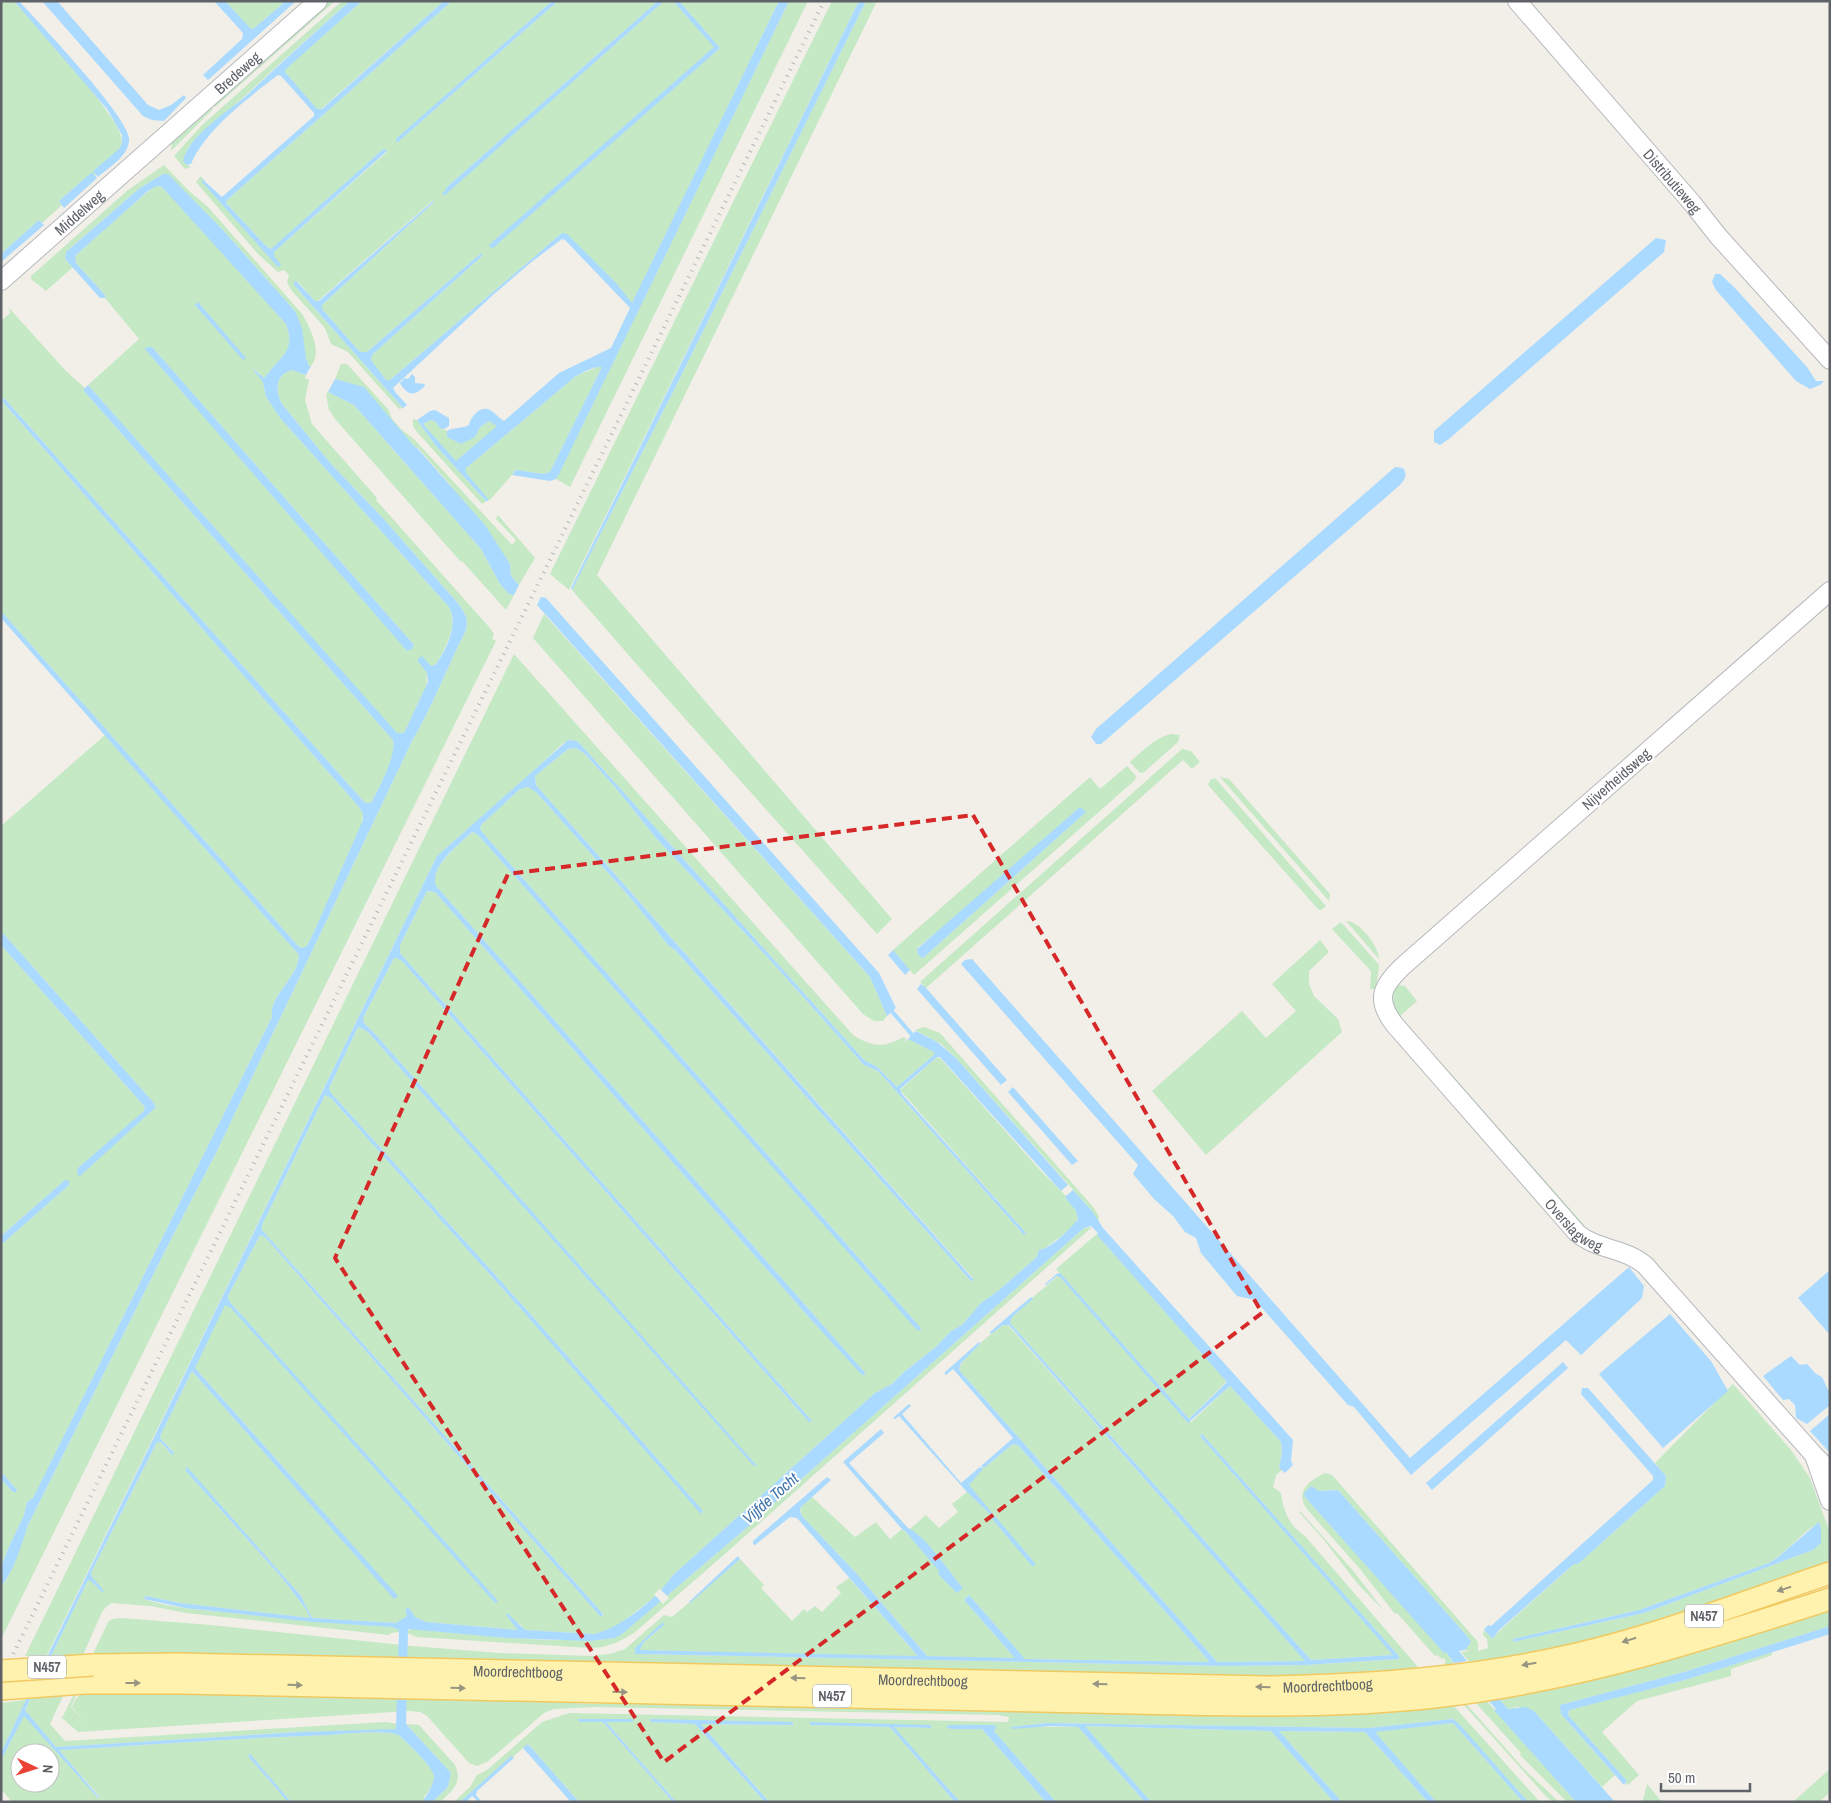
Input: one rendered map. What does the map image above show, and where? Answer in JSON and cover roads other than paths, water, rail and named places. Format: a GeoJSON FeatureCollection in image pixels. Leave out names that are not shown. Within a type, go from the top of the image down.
{"type":"FeatureCollection","features":[{"type":"Feature","properties":{"kind":"main road","name":"Moordrechtboog"},"geometry":{"type":"LineString","coordinates":[[1,1689],[88,1674],[188,1664],[1268,1687],[1336,1686],[1431,1679],[1532,1664],[1576,1654],[1656,1632],[1830,1573]]}},
{"type":"Feature","properties":{"kind":"main road","name":"Moordrechtboog"},"geometry":{"type":"LineString","coordinates":[[1,1671],[88,1674],[192,1683],[1260,1705],[1337,1704],[1434,1697],[1578,1673],[1675,1648],[1830,1599]]}},
{"type":"Feature","properties":{"kind":"street","name":"Bredeweg"},"geometry":{"type":"LineString","coordinates":[[156,145],[318,1]]}},
{"type":"Feature","properties":{"kind":"street","name":"Distributieweg"},"geometry":{"type":"LineString","coordinates":[[1516,1],[1688,198],[1718,236],[1830,360]]}},
{"type":"Feature","properties":{"kind":"street","name":"Middelweg"},"geometry":{"type":"LineString","coordinates":[[1,282],[156,145]]}},
{"type":"Feature","properties":{"kind":"street","name":"Nijverheidsweg"},"geometry":{"type":"LineString","coordinates":[[1403,966],[1830,591]]}},
{"type":"Feature","properties":{"kind":"street","name":"Overslagweg"},"geometry":{"type":"LineString","coordinates":[[1403,966],[1385,986],[1383,997],[1386,1014],[1394,1024],[1577,1233],[1593,1244],[1630,1255],[1645,1265],[1830,1471]]}},
{"type":"Feature","properties":{"kind":"street","name":"Overslagweg"},"geometry":{"type":"LineString","coordinates":[[1814,1455],[1830,1502]]}},
{"type":"Feature","properties":{"kind":"water"},"geometry":{"type":"Polygon","coordinates":[[[14,1],[19,1],[82,70],[115,111],[125,128],[129,139],[126,150],[118,161],[98,177],[93,171],[119,149],[122,143],[122,135],[107,109],[14,1]]]}},
{"type":"Feature","properties":{"kind":"water"},"geometry":{"type":"Polygon","coordinates":[[[42,1],[57,1],[148,105],[159,110],[171,105],[184,95],[186,98],[164,121],[152,120],[143,116],[42,1]]]}},
{"type":"Feature","properties":{"kind":"water"},"geometry":{"type":"Polygon","coordinates":[[[214,1],[225,1],[253,29],[286,1],[296,1],[208,80],[203,75],[242,39],[243,33],[214,1]]]}},
{"type":"Feature","properties":{"kind":"water"},"geometry":{"type":"Polygon","coordinates":[[[350,1],[362,1],[285,70],[317,109],[322,109],[444,1],[452,1],[227,200],[226,203],[271,249],[381,151],[384,149],[387,151],[274,252],[274,256],[281,265],[278,267],[202,182],[202,179],[222,197],[314,116],[314,113],[281,76],[278,75],[254,93],[229,115],[206,139],[191,164],[187,165],[183,161],[187,151],[201,133],[247,95],[350,1]]]}},
{"type":"Feature","properties":{"kind":"water"},"geometry":{"type":"Polygon","coordinates":[[[552,1],[558,1],[398,142],[396,141],[396,139],[552,1]]]}},
{"type":"Feature","properties":{"kind":"water"},"geometry":{"type":"Polygon","coordinates":[[[658,1],[664,1],[445,195],[442,195],[447,187],[658,1]]]}},
{"type":"Feature","properties":{"kind":"water"},"geometry":{"type":"Polygon","coordinates":[[[673,1],[679,1],[720,48],[493,248],[490,247],[489,245],[714,47],[673,1]]]}},
{"type":"Feature","properties":{"kind":"water"},"geometry":{"type":"Polygon","coordinates":[[[779,1],[789,1],[559,474],[556,479],[550,481],[512,475],[516,470],[543,474],[550,472],[602,367],[592,368],[576,376],[465,469],[488,499],[486,501],[436,446],[417,420],[430,411],[435,410],[449,418],[449,426],[444,429],[431,420],[423,424],[456,461],[497,426],[489,421],[480,427],[475,437],[461,444],[447,437],[447,431],[469,425],[474,415],[483,409],[490,410],[504,421],[559,373],[611,348],[630,308],[562,239],[494,294],[393,388],[407,405],[403,408],[294,285],[294,282],[296,281],[315,301],[319,301],[434,202],[322,305],[322,309],[359,351],[367,352],[482,254],[372,355],[371,360],[386,380],[390,380],[562,233],[567,234],[617,284],[632,303],[779,1]]]}},
{"type":"Feature","properties":{"kind":"water"},"geometry":{"type":"Polygon","coordinates":[[[859,1],[866,1],[674,390],[572,590],[571,588],[859,1]]]}},
{"type":"Feature","properties":{"kind":"water"},"geometry":{"type":"Polygon","coordinates":[[[92,172],[97,178],[64,208],[59,201],[92,172]]]}},
{"type":"Feature","properties":{"kind":"water"},"geometry":{"type":"Polygon","coordinates":[[[163,174],[168,174],[222,229],[295,311],[302,328],[306,358],[309,366],[311,366],[306,375],[292,370],[282,375],[278,384],[278,394],[282,404],[331,464],[380,515],[456,601],[465,615],[467,626],[216,1153],[28,1525],[14,1565],[1,1587],[1,1568],[24,1515],[27,1502],[33,1498],[272,1017],[275,1001],[294,972],[299,955],[1,618],[1,611],[299,947],[307,946],[363,820],[363,814],[359,807],[2,401],[4,398],[365,803],[371,803],[386,772],[392,754],[393,740],[83,390],[88,385],[397,733],[404,733],[428,682],[427,673],[417,660],[422,656],[431,666],[435,665],[447,645],[453,621],[449,607],[281,419],[266,397],[263,382],[251,367],[264,378],[283,356],[289,342],[286,324],[162,187],[156,186],[148,191],[75,256],[76,263],[105,295],[105,298],[100,298],[65,259],[66,252],[140,188],[163,174]]]}},
{"type":"Feature","properties":{"kind":"water"},"geometry":{"type":"Polygon","coordinates":[[[39,220],[44,225],[1,262],[1,254],[39,220]]]}},
{"type":"Feature","properties":{"kind":"water"},"geometry":{"type":"Polygon","coordinates":[[[1656,238],[1666,240],[1664,252],[1449,439],[1440,445],[1434,442],[1434,431],[1656,238]]]}},
{"type":"Feature","properties":{"kind":"water"},"geometry":{"type":"Polygon","coordinates":[[[1715,274],[1720,274],[1734,287],[1807,367],[1816,381],[1824,381],[1820,385],[1810,389],[1796,381],[1716,290],[1712,282],[1715,274]]]}},
{"type":"Feature","properties":{"kind":"water"},"geometry":{"type":"Polygon","coordinates":[[[198,302],[246,358],[243,360],[195,305],[198,302]]]}},
{"type":"Feature","properties":{"kind":"water"},"geometry":{"type":"Polygon","coordinates":[[[152,347],[414,645],[412,649],[407,651],[145,349],[152,347]]]}},
{"type":"Feature","properties":{"kind":"water"},"geometry":{"type":"Polygon","coordinates":[[[412,374],[415,377],[415,383],[425,384],[424,387],[414,393],[405,390],[400,383],[405,378],[408,379],[412,374]]]}},
{"type":"Feature","properties":{"kind":"water"},"geometry":{"type":"Polygon","coordinates":[[[335,379],[364,387],[485,525],[510,564],[511,576],[519,585],[514,595],[509,594],[500,584],[481,549],[354,405],[328,392],[335,379]]]}},
{"type":"Feature","properties":{"kind":"water"},"geometry":{"type":"Polygon","coordinates":[[[1395,467],[1403,468],[1406,475],[1400,485],[1107,739],[1101,744],[1096,744],[1091,737],[1096,729],[1395,467]]]}},
{"type":"Feature","properties":{"kind":"water"},"geometry":{"type":"Polygon","coordinates":[[[541,597],[546,598],[879,973],[896,1008],[887,1016],[870,977],[537,605],[541,597]]]}},
{"type":"Feature","properties":{"kind":"water"},"geometry":{"type":"Polygon","coordinates":[[[568,740],[577,741],[864,1060],[877,1067],[897,1087],[934,1055],[934,1052],[908,1039],[916,1031],[937,1042],[956,1058],[1068,1185],[1061,1191],[940,1057],[937,1057],[900,1089],[902,1094],[1026,1233],[1024,1235],[878,1071],[864,1065],[771,961],[656,838],[615,787],[584,753],[576,748],[568,749],[535,776],[536,785],[974,1280],[971,1281],[675,950],[668,945],[634,902],[537,793],[528,787],[520,789],[481,825],[482,832],[921,1328],[920,1331],[916,1329],[480,837],[474,832],[471,833],[452,850],[440,865],[435,880],[437,887],[866,1374],[862,1375],[814,1323],[435,892],[427,891],[400,945],[400,953],[812,1421],[809,1422],[402,961],[394,958],[363,1018],[364,1023],[757,1466],[753,1465],[368,1032],[359,1027],[329,1088],[331,1093],[525,1308],[703,1511],[701,1514],[521,1309],[331,1098],[325,1095],[262,1225],[262,1230],[603,1614],[600,1616],[265,1237],[260,1235],[228,1296],[229,1301],[498,1601],[495,1603],[231,1308],[225,1305],[195,1368],[398,1596],[394,1599],[192,1371],[160,1438],[174,1453],[172,1455],[162,1443],[157,1442],[91,1573],[92,1577],[104,1591],[102,1592],[90,1580],[87,1582],[25,1710],[53,1743],[48,1743],[24,1716],[1,1760],[1,1753],[26,1700],[437,856],[568,740]]]}},
{"type":"Feature","properties":{"kind":"water"},"geometry":{"type":"Polygon","coordinates":[[[1080,807],[1086,812],[923,958],[919,956],[917,949],[1080,807]]]}},
{"type":"Feature","properties":{"kind":"water"},"geometry":{"type":"Polygon","coordinates":[[[1,931],[156,1107],[80,1176],[77,1174],[78,1168],[144,1111],[145,1107],[1,945],[1,931]]]}},
{"type":"Feature","properties":{"kind":"water"},"geometry":{"type":"Polygon","coordinates":[[[893,950],[910,970],[905,975],[888,955],[893,950]]]}},
{"type":"Feature","properties":{"kind":"water"},"geometry":{"type":"Polygon","coordinates":[[[972,959],[1410,1458],[1629,1267],[1644,1286],[1642,1298],[1581,1355],[1566,1340],[1411,1475],[1354,1407],[1348,1405],[1255,1300],[1237,1296],[1201,1253],[1196,1238],[1185,1232],[1173,1216],[1154,1199],[1133,1174],[1138,1165],[961,964],[965,960],[972,959]]]}},
{"type":"Feature","properties":{"kind":"water"},"geometry":{"type":"Polygon","coordinates":[[[921,984],[1007,1080],[1001,1085],[917,989],[921,984]]]}},
{"type":"Feature","properties":{"kind":"water"},"geometry":{"type":"Polygon","coordinates":[[[1013,1087],[1078,1161],[1072,1165],[1008,1092],[1013,1087]]]}},
{"type":"Feature","properties":{"kind":"water"},"geometry":{"type":"Polygon","coordinates":[[[65,1180],[69,1181],[69,1185],[1,1245],[1,1236],[65,1180]]]}},
{"type":"Feature","properties":{"kind":"water","name":"Vijfde Tocht"},"geometry":{"type":"Polygon","coordinates":[[[1073,1190],[1092,1211],[1103,1228],[1293,1440],[1291,1461],[1293,1465],[1285,1473],[1279,1468],[1282,1452],[1281,1442],[1230,1386],[1188,1423],[1060,1277],[1057,1276],[1045,1284],[1058,1273],[1061,1274],[1189,1419],[1227,1382],[1097,1235],[1098,1233],[1091,1226],[1084,1228],[743,1531],[622,1634],[615,1638],[589,1641],[508,1638],[408,1629],[406,1724],[451,1773],[448,1787],[432,1802],[422,1802],[434,1778],[431,1769],[400,1736],[366,1732],[60,1750],[60,1747],[299,1732],[396,1729],[399,1630],[392,1627],[313,1622],[185,1608],[144,1599],[146,1596],[180,1603],[310,1618],[306,1609],[282,1578],[185,1470],[187,1467],[301,1596],[312,1618],[396,1623],[407,1616],[405,1609],[409,1608],[415,1617],[426,1622],[518,1630],[506,1615],[507,1613],[525,1630],[594,1634],[604,1631],[626,1619],[648,1603],[672,1576],[875,1393],[892,1384],[936,1347],[950,1332],[963,1324],[981,1303],[998,1291],[1037,1257],[1039,1250],[1055,1242],[1065,1233],[1078,1219],[1076,1211],[1065,1197],[1073,1190]]]}},
{"type":"Feature","properties":{"kind":"water"},"geometry":{"type":"Polygon","coordinates":[[[1830,1270],[1830,1335],[1798,1298],[1830,1270]]]}},
{"type":"Feature","properties":{"kind":"water"},"geometry":{"type":"Polygon","coordinates":[[[1031,1297],[1033,1299],[1012,1317],[1010,1323],[1311,1660],[1393,1655],[1200,1436],[1202,1434],[1399,1656],[1399,1659],[1305,1665],[1225,1666],[635,1654],[635,1648],[663,1622],[664,1625],[643,1643],[640,1650],[916,1656],[797,1518],[790,1517],[755,1545],[753,1544],[753,1541],[827,1477],[831,1480],[801,1507],[802,1516],[856,1573],[927,1656],[1015,1658],[964,1600],[969,1595],[1025,1659],[1208,1662],[1018,1445],[1013,1444],[984,1468],[981,1466],[1013,1438],[953,1369],[946,1375],[944,1373],[979,1342],[980,1344],[961,1363],[959,1370],[1217,1662],[1305,1661],[1009,1325],[1003,1325],[991,1334],[990,1332],[1031,1297]]]}},
{"type":"Feature","properties":{"kind":"water"},"geometry":{"type":"Polygon","coordinates":[[[1670,1314],[1711,1361],[1728,1391],[1663,1448],[1599,1374],[1670,1314]]]}},
{"type":"Feature","properties":{"kind":"water"},"geometry":{"type":"Polygon","coordinates":[[[1791,1356],[1800,1365],[1807,1364],[1816,1374],[1822,1377],[1830,1394],[1830,1405],[1807,1424],[1796,1418],[1795,1405],[1789,1399],[1783,1400],[1763,1376],[1791,1356]]]}},
{"type":"Feature","properties":{"kind":"water"},"geometry":{"type":"Polygon","coordinates":[[[1563,1362],[1568,1368],[1432,1490],[1426,1483],[1563,1362]]]}},
{"type":"Feature","properties":{"kind":"water"},"geometry":{"type":"Polygon","coordinates":[[[1582,1388],[1588,1388],[1666,1476],[1665,1486],[1578,1564],[1574,1564],[1498,1631],[1493,1639],[1484,1630],[1488,1625],[1491,1626],[1653,1480],[1653,1476],[1581,1394],[1582,1388]]]}},
{"type":"Feature","properties":{"kind":"water"},"geometry":{"type":"Polygon","coordinates":[[[909,1404],[911,1406],[902,1414],[961,1483],[980,1467],[983,1469],[969,1485],[994,1518],[967,1492],[899,1416],[895,1419],[893,1418],[909,1404]]]}},
{"type":"Feature","properties":{"kind":"water"},"geometry":{"type":"Polygon","coordinates":[[[1830,1414],[1830,1453],[1810,1431],[1830,1414]]]}},
{"type":"Feature","properties":{"kind":"water"},"geometry":{"type":"Polygon","coordinates":[[[881,1429],[884,1433],[849,1463],[908,1528],[922,1538],[937,1555],[963,1588],[957,1593],[938,1574],[939,1571],[906,1532],[843,1462],[881,1429]]]}},
{"type":"Feature","properties":{"kind":"water"},"geometry":{"type":"Polygon","coordinates":[[[1,1472],[17,1490],[16,1492],[13,1492],[1,1479],[1,1472]]]}},
{"type":"Feature","properties":{"kind":"water"},"geometry":{"type":"Polygon","coordinates":[[[1311,1486],[1319,1491],[1338,1490],[1467,1636],[1471,1642],[1465,1650],[1459,1651],[1467,1661],[1454,1663],[1446,1652],[1444,1653],[1305,1497],[1304,1493],[1311,1486]]]}},
{"type":"Feature","properties":{"kind":"water"},"geometry":{"type":"Polygon","coordinates":[[[1819,1522],[1821,1543],[1813,1550],[1644,1613],[1513,1642],[1513,1639],[1639,1610],[1769,1563],[1819,1522]]]}},
{"type":"Feature","properties":{"kind":"water"},"geometry":{"type":"Polygon","coordinates":[[[738,1556],[740,1559],[689,1602],[738,1556]]]}},
{"type":"Feature","properties":{"kind":"water"},"geometry":{"type":"Polygon","coordinates":[[[1830,1626],[1830,1634],[1685,1680],[1569,1710],[1568,1715],[1627,1781],[1624,1785],[1561,1714],[1560,1705],[1684,1672],[1830,1626]]]}},
{"type":"Feature","properties":{"kind":"water"},"geometry":{"type":"Polygon","coordinates":[[[1499,1699],[1508,1709],[1525,1707],[1534,1711],[1615,1802],[1576,1802],[1494,1710],[1496,1709],[1488,1700],[1499,1699]]]}},
{"type":"Feature","properties":{"kind":"water"},"geometry":{"type":"Polygon","coordinates":[[[578,1719],[633,1719],[633,1722],[606,1722],[676,1802],[673,1802],[603,1722],[579,1722],[578,1719]]]}},
{"type":"Feature","properties":{"kind":"water"},"geometry":{"type":"Polygon","coordinates":[[[651,1719],[793,1722],[793,1725],[701,1724],[769,1802],[765,1802],[695,1724],[650,1722],[651,1719]]]}},
{"type":"Feature","properties":{"kind":"water"},"geometry":{"type":"Polygon","coordinates":[[[1453,1719],[1528,1802],[1523,1802],[1453,1723],[1375,1732],[1436,1802],[1428,1802],[1365,1732],[1279,1731],[1342,1802],[1334,1802],[1271,1731],[1085,1726],[1151,1802],[1145,1802],[1078,1727],[1052,1726],[1012,1729],[1011,1727],[1047,1723],[1369,1728],[1453,1719]]]}},
{"type":"Feature","properties":{"kind":"water"},"geometry":{"type":"Polygon","coordinates":[[[810,1722],[931,1725],[931,1728],[894,1727],[960,1802],[955,1802],[890,1727],[810,1725],[810,1722]]]}},
{"type":"Feature","properties":{"kind":"water"},"geometry":{"type":"Polygon","coordinates":[[[948,1725],[995,1725],[994,1731],[1056,1802],[1046,1802],[982,1729],[952,1729],[947,1728],[948,1725]]]}},
{"type":"Feature","properties":{"kind":"water"},"geometry":{"type":"Polygon","coordinates":[[[528,1744],[579,1802],[571,1802],[523,1748],[528,1744]]]}},
{"type":"Feature","properties":{"kind":"water"},"geometry":{"type":"Polygon","coordinates":[[[60,1751],[99,1797],[60,1756],[60,1751]]]}},
{"type":"Feature","properties":{"kind":"water"},"geometry":{"type":"Polygon","coordinates":[[[250,1754],[291,1802],[288,1802],[248,1756],[250,1754]]]}},
{"type":"Feature","properties":{"kind":"water"},"geometry":{"type":"Polygon","coordinates":[[[511,1756],[514,1758],[477,1791],[476,1795],[482,1802],[479,1802],[472,1796],[466,1802],[460,1802],[511,1756]]]}},
{"type":"Feature","properties":{"kind":"waterway"},"geometry":{"type":"LineString","coordinates":[[889,1008],[914,1037]]}},
{"type":"Feature","properties":{"kind":"waterway"},"geometry":{"type":"LineString","coordinates":[[994,1518],[1033,1564]]}},
{"type":"Feature","properties":{"kind":"railway"},"geometry":{"type":"LineString","coordinates":[[1,1679],[824,1]]}}]}
